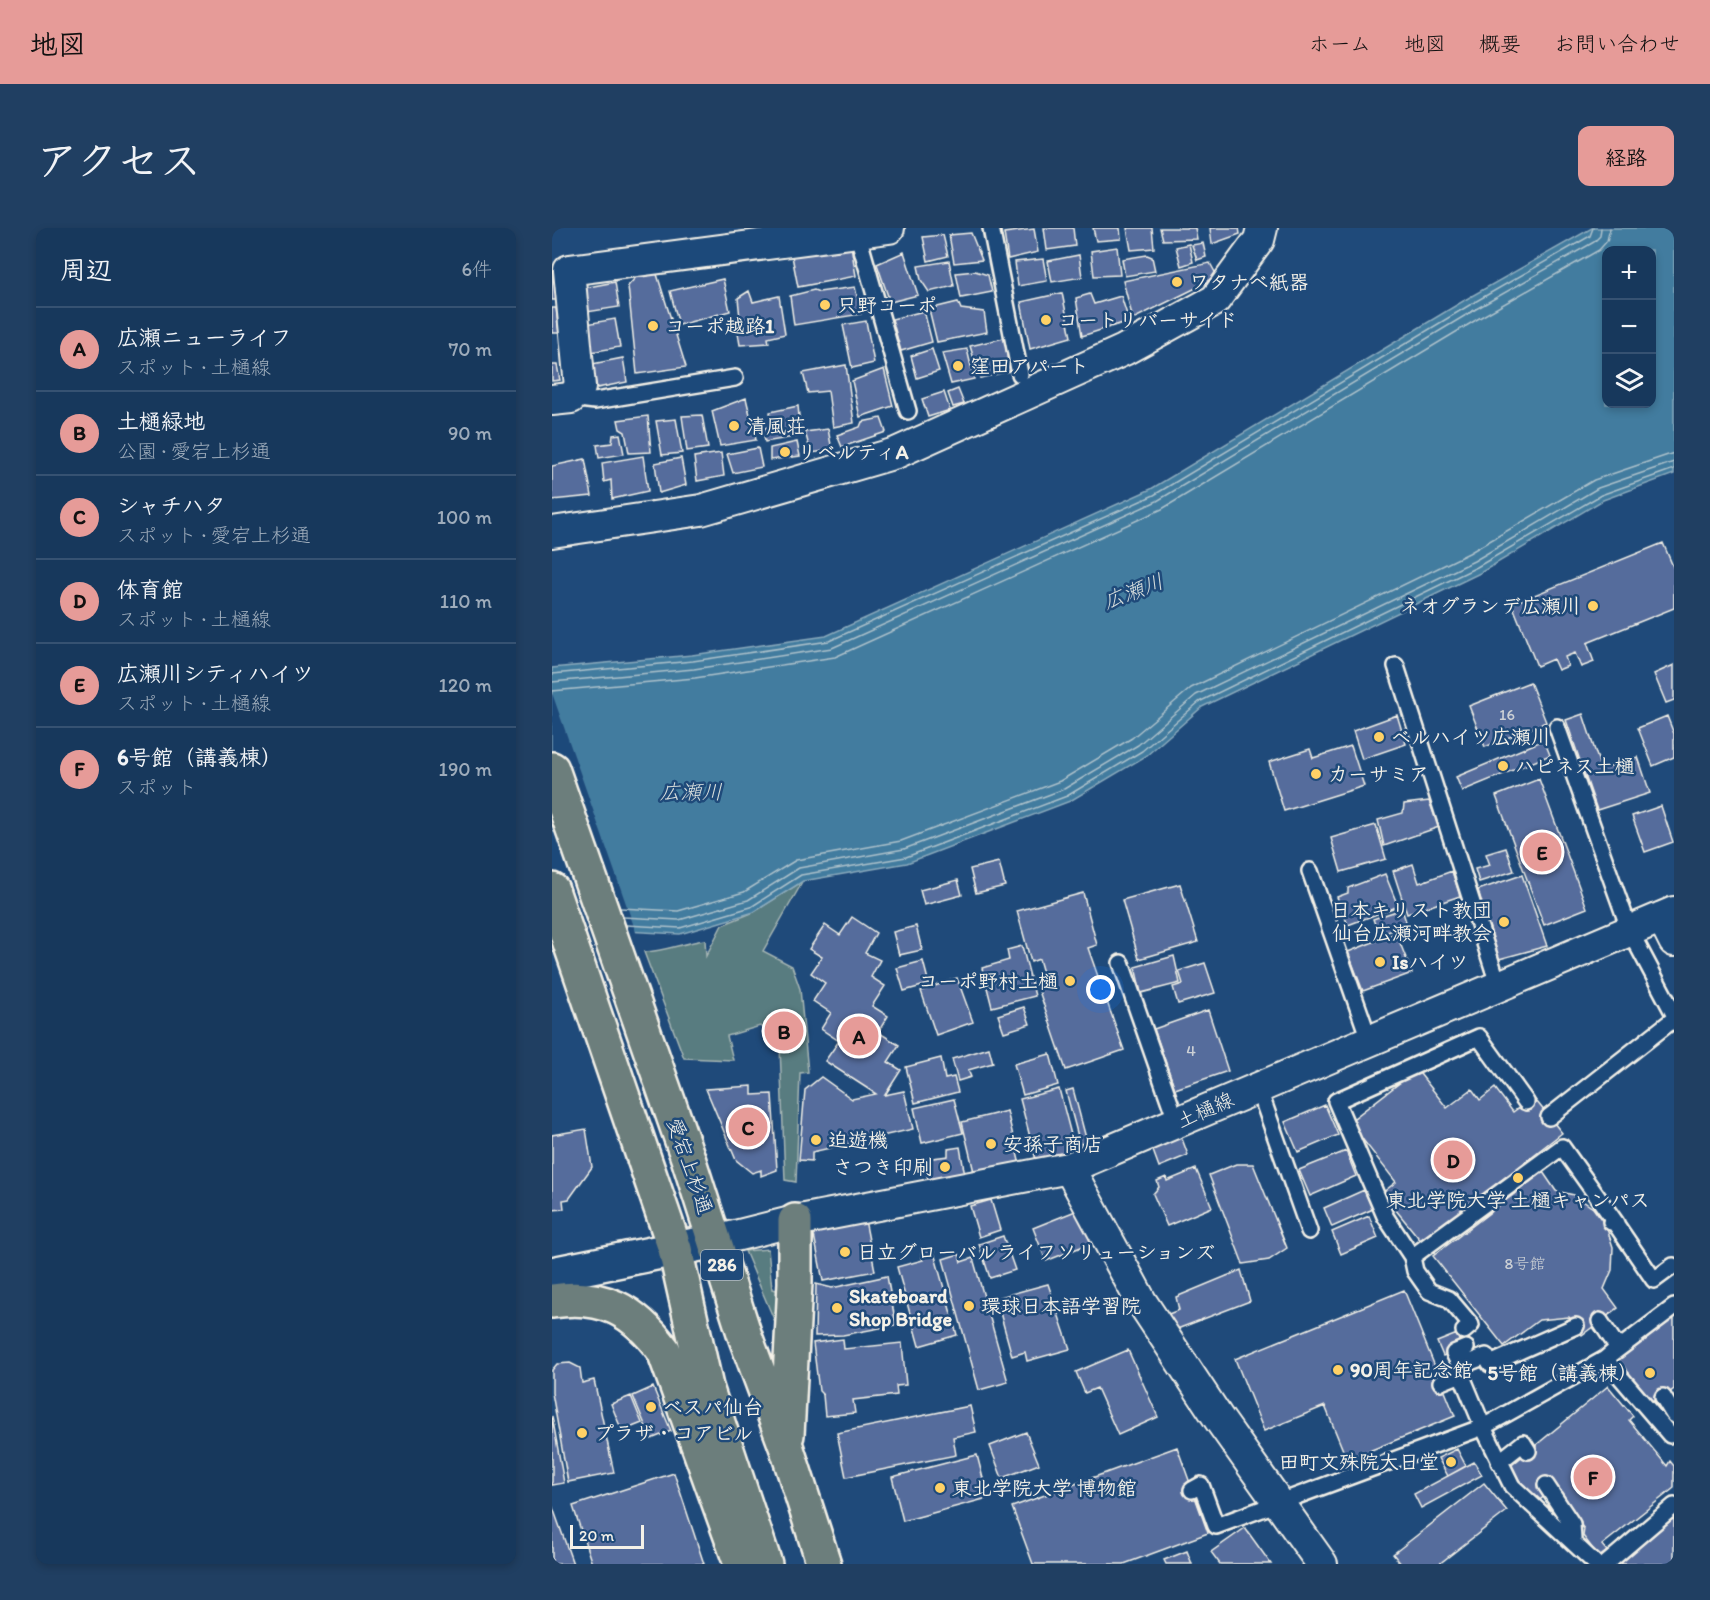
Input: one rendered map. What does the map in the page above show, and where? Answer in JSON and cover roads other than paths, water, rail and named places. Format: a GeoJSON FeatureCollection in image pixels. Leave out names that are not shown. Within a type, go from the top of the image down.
{"type":"FeatureCollection","features":[{"type":"Feature","properties":{"kind":"highway","name":"愛宕上杉通"},"geometry":{"type":"LineString","coordinates":[[552,769],[715,1240],[745,1336],[787,1449],[824,1564]]}},
{"type":"Feature","properties":{"kind":"highway","name":"愛宕上杉通"},"geometry":{"type":"LineString","coordinates":[[552,890],[675,1249],[706,1387],[765,1564]]}},
{"type":"Feature","properties":{"kind":"highway"},"geometry":{"type":"LineString","coordinates":[[787,1449],[795,1283],[795,1221]]}},
{"type":"Feature","properties":{"kind":"highway"},"geometry":{"type":"LineString","coordinates":[[552,1301],[574,1297],[605,1302],[622,1309],[651,1334],[664,1351],[741,1564]]}},
{"type":"Feature","properties":{"kind":"street"},"geometry":{"type":"LineString","coordinates":[[561,399],[580,387],[569,270],[889,228]]}},
{"type":"Feature","properties":{"kind":"street"},"geometry":{"type":"LineString","coordinates":[[552,532],[701,510],[896,453],[1124,350],[1215,300],[1259,240],[1262,228]]}},
{"type":"Feature","properties":{"kind":"street","name":"土樋線"},"geometry":{"type":"LineString","coordinates":[[715,1240],[795,1221],[1069,1168],[1630,930],[1670,923]]}},
{"type":"Feature","properties":{"kind":"street"},"geometry":{"type":"LineString","coordinates":[[1069,1168],[1141,1301],[1219,1419],[1322,1564]]}},
{"type":"Feature","properties":{"kind":"street"},"geometry":{"type":"LineString","coordinates":[[552,1274],[715,1240]]}},
{"type":"Feature","properties":{"kind":"lane"},"geometry":{"type":"LineString","coordinates":[[991,228],[1020,374]]}},
{"type":"Feature","properties":{"kind":"lane"},"geometry":{"type":"LineString","coordinates":[[857,232],[908,411]]}},
{"type":"Feature","properties":{"kind":"lane"},"geometry":{"type":"LineString","coordinates":[[561,399],[595,401],[735,378]]}},
{"type":"Feature","properties":{"kind":"lane"},"geometry":{"type":"LineString","coordinates":[[1396,666],[1499,987]]}},
{"type":"Feature","properties":{"kind":"lane"},"geometry":{"type":"LineString","coordinates":[[1557,727],[1630,930],[1674,1014]]}},
{"type":"Feature","properties":{"kind":"lane"},"geometry":{"type":"LineString","coordinates":[[1310,871],[1369,1039]]}},
{"type":"Feature","properties":{"kind":"lane"},"geometry":{"type":"LineString","coordinates":[[1120,963],[1177,1123]]}},
{"type":"Feature","properties":{"kind":"lane"},"geometry":{"type":"LineString","coordinates":[[1549,1117],[1674,1019]]}},
{"type":"Feature","properties":{"kind":"lane"},"geometry":{"type":"LineString","coordinates":[[1464,1332],[1471,1325],[1449,1299],[1429,1291],[1415,1271],[1412,1257],[1385,1216],[1336,1101],[1479,1037],[1526,1102]]}},
{"type":"Feature","properties":{"kind":"lane"},"geometry":{"type":"LineString","coordinates":[[1258,1088],[1309,1231]]}},
{"type":"Feature","properties":{"kind":"lane"},"geometry":{"type":"LineString","coordinates":[[1412,1257],[1558,1142],[1615,1232],[1654,1280],[1674,1266]]}},
{"type":"Feature","properties":{"kind":"lane"},"geometry":{"type":"LineString","coordinates":[[1192,1490],[1201,1485],[1216,1526],[1483,1427],[1605,1359],[1674,1307]]}},
{"type":"Feature","properties":{"kind":"lane"},"geometry":{"type":"LineString","coordinates":[[1600,1321],[1618,1348]]}},
{"type":"Feature","properties":{"kind":"lane"},"geometry":{"type":"LineString","coordinates":[[1441,1382],[1459,1359],[1486,1356],[1490,1364],[1576,1326]]}},
{"type":"Feature","properties":{"kind":"lane"},"geometry":{"type":"LineString","coordinates":[[1459,1359],[1483,1427],[1512,1486],[1573,1540],[1605,1563],[1674,1506]]}},
{"type":"Feature","properties":{"kind":"lane"},"geometry":{"type":"LineString","coordinates":[[1605,1359],[1614,1381],[1672,1436]]}},
{"type":"Feature","properties":{"kind":"lane"},"geometry":{"type":"LineString","coordinates":[[1663,1397],[1674,1414]]}},
{"type":"Feature","properties":{"kind":"lane"},"geometry":{"type":"LineString","coordinates":[[1499,1462],[1523,1443],[1528,1451]]}},
{"type":"Feature","properties":{"kind":"lane"},"geometry":{"type":"LineString","coordinates":[[1546,1485],[1572,1524],[1573,1540]]}},
{"type":"Feature","properties":{"kind":"water","name":"広瀬川"},"geometry":{"type":"Polygon","coordinates":[[[1592,228],[1674,228],[1674,474],[1603,500],[1480,573],[1202,707],[1146,756],[1070,801],[907,863],[803,881],[754,912],[680,934],[552,927],[552,668],[692,655],[826,636],[1151,489],[1470,297],[1592,228]]]}},
{"type":"Feature","properties":{"kind":"place","name":"ワタナベ紙器"},"geometry":{"type":"Point","coordinates":[1177,282]}},
{"type":"Feature","properties":{"kind":"place","name":"只野コーポ"},"geometry":{"type":"Point","coordinates":[825,305]}},
{"type":"Feature","properties":{"kind":"place","name":"コートリバーサイド"},"geometry":{"type":"Point","coordinates":[1046,320]}},
{"type":"Feature","properties":{"kind":"place","name":"コーポ越路1"},"geometry":{"type":"Point","coordinates":[653,326]}},
{"type":"Feature","properties":{"kind":"place","name":"窪田アパート"},"geometry":{"type":"Point","coordinates":[958,366]}},
{"type":"Feature","properties":{"kind":"place","name":"清風荘"},"geometry":{"type":"Point","coordinates":[734,426]}},
{"type":"Feature","properties":{"kind":"place","name":"リベルティA"},"geometry":{"type":"Point","coordinates":[785,452]}},
{"type":"Feature","properties":{"kind":"place","name":"ネオグランデ広瀬川"},"geometry":{"type":"Point","coordinates":[1593,606]}},
{"type":"Feature","properties":{"kind":"place","name":"ベルハイツ広瀬川"},"geometry":{"type":"Point","coordinates":[1379,737]}},
{"type":"Feature","properties":{"kind":"place","name":"ハピネス土樋"},"geometry":{"type":"Point","coordinates":[1503,766]}},
{"type":"Feature","properties":{"kind":"place","name":"カーサミア"},"geometry":{"type":"Point","coordinates":[1316,774]}},
{"type":"Feature","properties":{"kind":"place","name":"広瀬川シティハイツ"},"geometry":{"type":"Point","coordinates":[1542,852]}},
{"type":"Feature","properties":{"kind":"place","name":"日本キリスト教団 仙台広瀬河畔教会"},"geometry":{"type":"Point","coordinates":[1504,922]}},
{"type":"Feature","properties":{"kind":"place","name":"Isハイツ"},"geometry":{"type":"Point","coordinates":[1380,962]}},
{"type":"Feature","properties":{"kind":"place","name":"コーポ野村土樋"},"geometry":{"type":"Point","coordinates":[1070,981]}},
{"type":"Feature","properties":{"kind":"place","name":"土樋緑地"},"geometry":{"type":"Point","coordinates":[784,1031]}},
{"type":"Feature","properties":{"kind":"place","name":"広瀬ニューライフ"},"geometry":{"type":"Point","coordinates":[859,1036]}},
{"type":"Feature","properties":{"kind":"place","name":"シャチハタ"},"geometry":{"type":"Point","coordinates":[748,1127]}},
{"type":"Feature","properties":{"kind":"place","name":"迫遊機"},"geometry":{"type":"Point","coordinates":[816,1140]}},
{"type":"Feature","properties":{"kind":"place","name":"安孫子商店"},"geometry":{"type":"Point","coordinates":[991,1144]}},
{"type":"Feature","properties":{"kind":"place","name":"体育館"},"geometry":{"type":"Point","coordinates":[1453,1160]}},
{"type":"Feature","properties":{"kind":"place","name":"さつき印刷"},"geometry":{"type":"Point","coordinates":[945,1167]}},
{"type":"Feature","properties":{"kind":"place","name":"東北学院大学 土樋キャンパス"},"geometry":{"type":"Point","coordinates":[1518,1178]}},
{"type":"Feature","properties":{"kind":"place","name":"日立グローバルライフソリューションズ"},"geometry":{"type":"Point","coordinates":[845,1252]}},
{"type":"Feature","properties":{"kind":"place","name":"環球日本語学習院"},"geometry":{"type":"Point","coordinates":[969,1306]}},
{"type":"Feature","properties":{"kind":"place","name":"Skateboard Shop Bridge"},"geometry":{"type":"Point","coordinates":[837,1308]}},
{"type":"Feature","properties":{"kind":"place","name":"90周年記念館"},"geometry":{"type":"Point","coordinates":[1338,1370]}},
{"type":"Feature","properties":{"kind":"place","name":"5号館（講義棟）"},"geometry":{"type":"Point","coordinates":[1650,1373]}},
{"type":"Feature","properties":{"kind":"place","name":"ベスパ仙台"},"geometry":{"type":"Point","coordinates":[651,1407]}},
{"type":"Feature","properties":{"kind":"place","name":"プラザ・コアビル"},"geometry":{"type":"Point","coordinates":[582,1433]}},
{"type":"Feature","properties":{"kind":"place","name":"田町文殊院大日堂"},"geometry":{"type":"Point","coordinates":[1451,1462]}},
{"type":"Feature","properties":{"kind":"place","name":"6号館（講義棟）"},"geometry":{"type":"Point","coordinates":[1593,1477]}},
{"type":"Feature","properties":{"kind":"place","name":"東北学院大学 博物館"},"geometry":{"type":"Point","coordinates":[940,1488]}}]}
